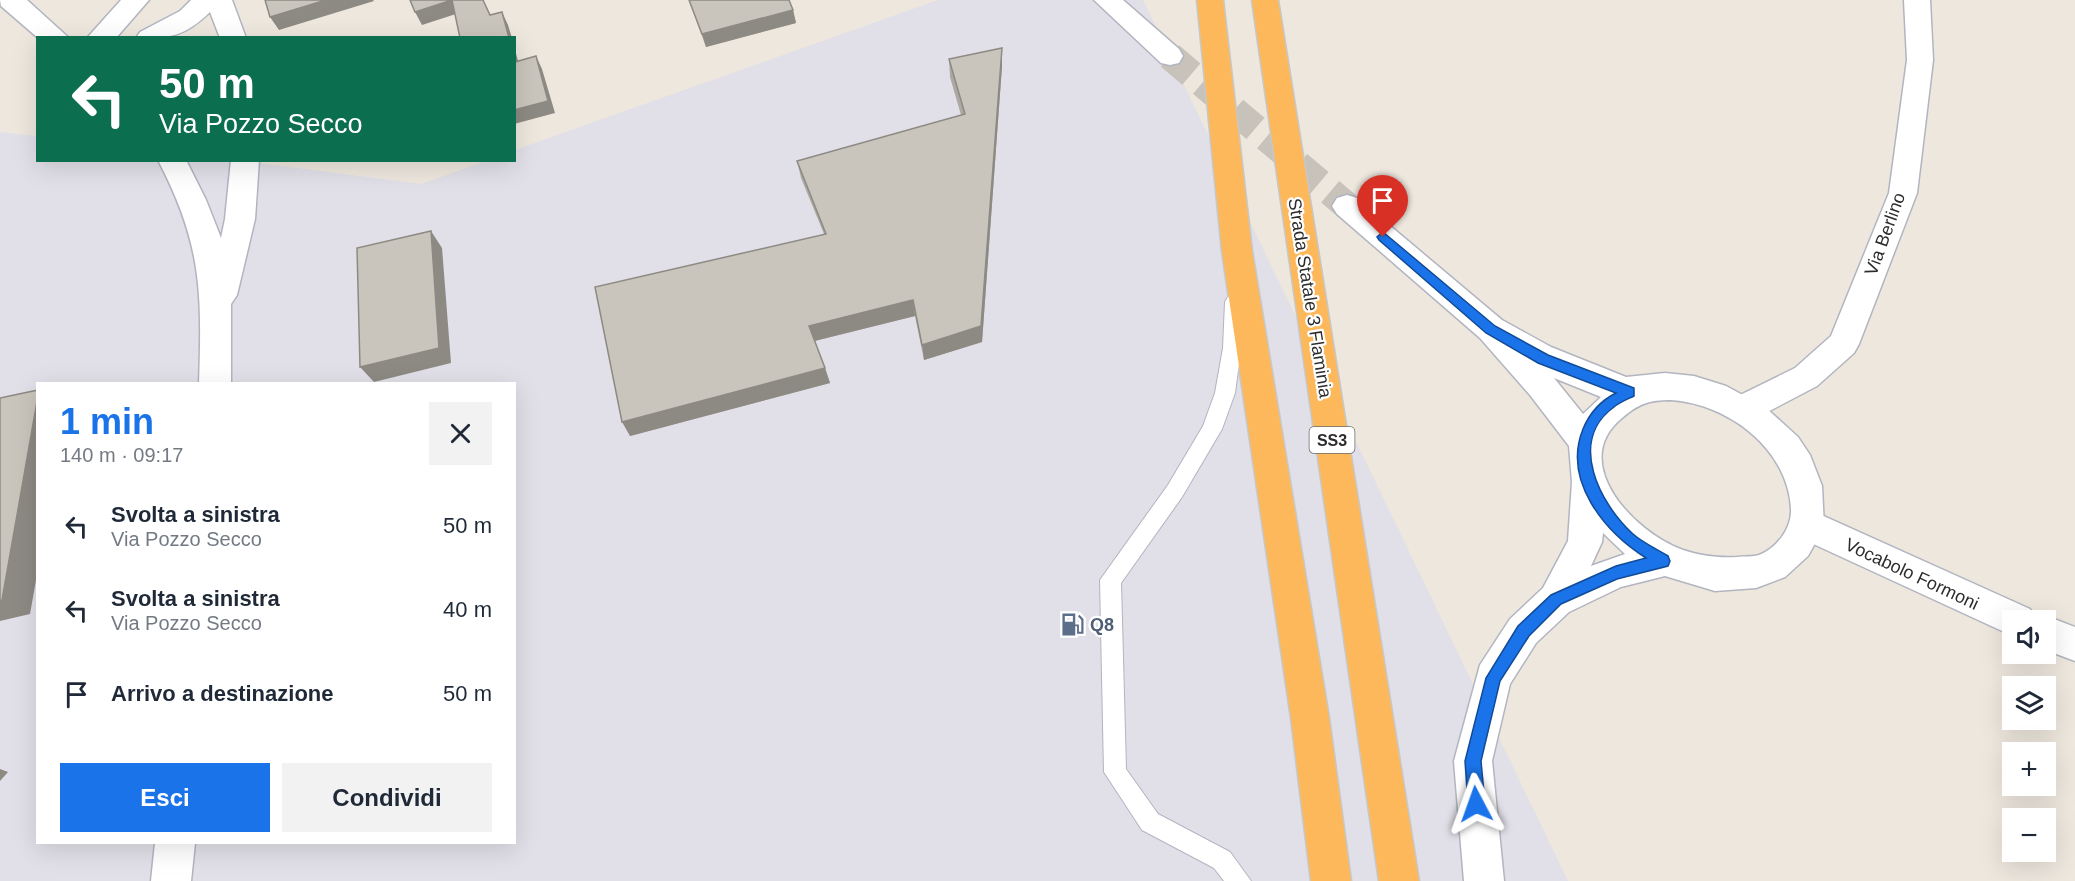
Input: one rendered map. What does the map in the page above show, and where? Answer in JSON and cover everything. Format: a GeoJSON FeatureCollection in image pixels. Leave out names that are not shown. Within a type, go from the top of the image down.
{"type":"FeatureCollection","features":[{"type":"Feature","properties":{"kind":"highway"},"geometry":{"type":"LineString","coordinates":[[1210,0],[1237,251],[1310,718],[1331,881]]}},
{"type":"Feature","properties":{"kind":"highway","name":"Strada Statale 3 Flaminia"},"geometry":{"type":"LineString","coordinates":[[1265,0],[1399,881]]}},
{"type":"Feature","properties":{"kind":"main road"},"geometry":{"type":"LineString","coordinates":[[10,0],[54,36]]}},
{"type":"Feature","properties":{"kind":"main road"},"geometry":{"type":"LineString","coordinates":[[102,36],[136,0]]}},
{"type":"Feature","properties":{"kind":"main road"},"geometry":{"type":"LineString","coordinates":[[153,36],[189,17],[207,0]]}},
{"type":"Feature","properties":{"kind":"main road"},"geometry":{"type":"LineString","coordinates":[[219,0],[231,36]]}},
{"type":"Feature","properties":{"kind":"main road"},"geometry":{"type":"LineString","coordinates":[[1107,0],[1170,56]]}},
{"type":"Feature","properties":{"kind":"main road","name":"Via Berlino"},"geometry":{"type":"LineString","coordinates":[[1743,409],[1806,376],[1844,344],[1903,193],[1920,60],[1917,0]]}},
{"type":"Feature","properties":{"kind":"main road"},"geometry":{"type":"LineString","coordinates":[[173,162],[186,186],[208,243],[217,318],[215,382]]}},
{"type":"Feature","properties":{"kind":"main road"},"geometry":{"type":"LineString","coordinates":[[217,318],[240,219],[245,162]]}},
{"type":"Feature","properties":{"kind":"main road"},"geometry":{"type":"LineString","coordinates":[[1347,206],[1491,329],[1541,385],[1585,442]]}},
{"type":"Feature","properties":{"kind":"main road"},"geometry":{"type":"LineString","coordinates":[[1491,329],[1543,359],[1630,392]]}},
{"type":"Feature","properties":{"kind":"main road"},"geometry":{"type":"LineString","coordinates":[[1556,600],[1585,542],[1588,482],[1584,461],[1585,442],[1593,420],[1608,403],[1630,392],[1665,386],[1691,389],[1718,396],[1743,409],[1774,433],[1796,462],[1808,494],[1808,525],[1794,550],[1770,568],[1738,577],[1701,574],[1663,561],[1629,540],[1604,512],[1588,482]]}},
{"type":"Feature","properties":{"kind":"main road","name":"Vocabolo Formoni"},"geometry":{"type":"LineString","coordinates":[[1808,525],[2002,614]]}},
{"type":"Feature","properties":{"kind":"main road"},"geometry":{"type":"LineString","coordinates":[[1484,881],[1473,761],[1493,678],[1523,631],[1556,600],[1616,572],[1663,561]]}},
{"type":"Feature","properties":{"kind":"main road"},"geometry":{"type":"LineString","coordinates":[[2056,637],[2075,644]]}},
{"type":"Feature","properties":{"kind":"main road"},"geometry":{"type":"LineString","coordinates":[[171,881],[175,844]]}},
{"type":"Feature","properties":{"kind":"lane"},"geometry":{"type":"LineString","coordinates":[[1237,251],[1232,348],[1225,393],[1212,429],[1175,491],[1110,580],[1115,772],[1150,822],[1222,860],[1239,881]]}},
{"type":"Feature","properties":{"kind":"shaded area"},"geometry":{"type":"Polygon","coordinates":[[[938,0],[1143,0],[1568,881],[0,881],[0,132],[36,136],[36,162],[250,162],[421,184],[483,162],[516,162],[516,150],[938,0]]]}},
{"type":"Feature","properties":{"kind":"building"},"geometry":{"type":"Polygon","coordinates":[[[265,0],[326,0],[270,17],[265,0]]]}},
{"type":"Feature","properties":{"kind":"building"},"geometry":{"type":"Polygon","coordinates":[[[410,0],[452,0],[415,12],[410,0]]]}},
{"type":"Feature","properties":{"kind":"building"},"geometry":{"type":"Polygon","coordinates":[[[452,0],[483,0],[490,15],[502,12],[508,36],[460,36],[452,0]]]}},
{"type":"Feature","properties":{"kind":"building"},"geometry":{"type":"Polygon","coordinates":[[[689,0],[789,0],[793,10],[702,34],[689,0]]]}},
{"type":"Feature","properties":{"kind":"building"},"geometry":{"type":"Polygon","coordinates":[[[1002,48],[981,326],[922,345],[913,300],[809,326],[825,368],[622,422],[595,287],[826,234],[797,161],[965,114],[949,59],[1002,48]]]}},
{"type":"Feature","properties":{"kind":"building"},"geometry":{"type":"Polygon","coordinates":[[[536,56],[548,101],[516,109],[516,62],[536,56]]]}},
{"type":"Feature","properties":{"kind":"building"},"geometry":{"type":"Polygon","coordinates":[[[431,231],[439,348],[360,367],[357,248],[431,231]]]}},
{"type":"Feature","properties":{"kind":"building"},"geometry":{"type":"Polygon","coordinates":[[[36,390],[36,407],[0,601],[0,398],[36,390]]]}},
{"type":"Feature","properties":{"kind":"tunnel"},"geometry":{"type":"LineString","coordinates":[[1170,56],[1347,206]]}},
{"type":"Feature","properties":{"kind":"place","name":"Q8"},"geometry":{"type":"Point","coordinates":[1072,625]}},
{"type":"Feature","properties":{"kind":"route"},"geometry":{"type":"LineString","coordinates":[[1383,237],[1491,329],[1543,359],[1630,392],[1608,403],[1593,420],[1585,442],[1584,461],[1588,482],[1604,512],[1629,540],[1663,561],[1616,572],[1556,600],[1523,631],[1493,678],[1473,761],[1476,804]]}}]}
